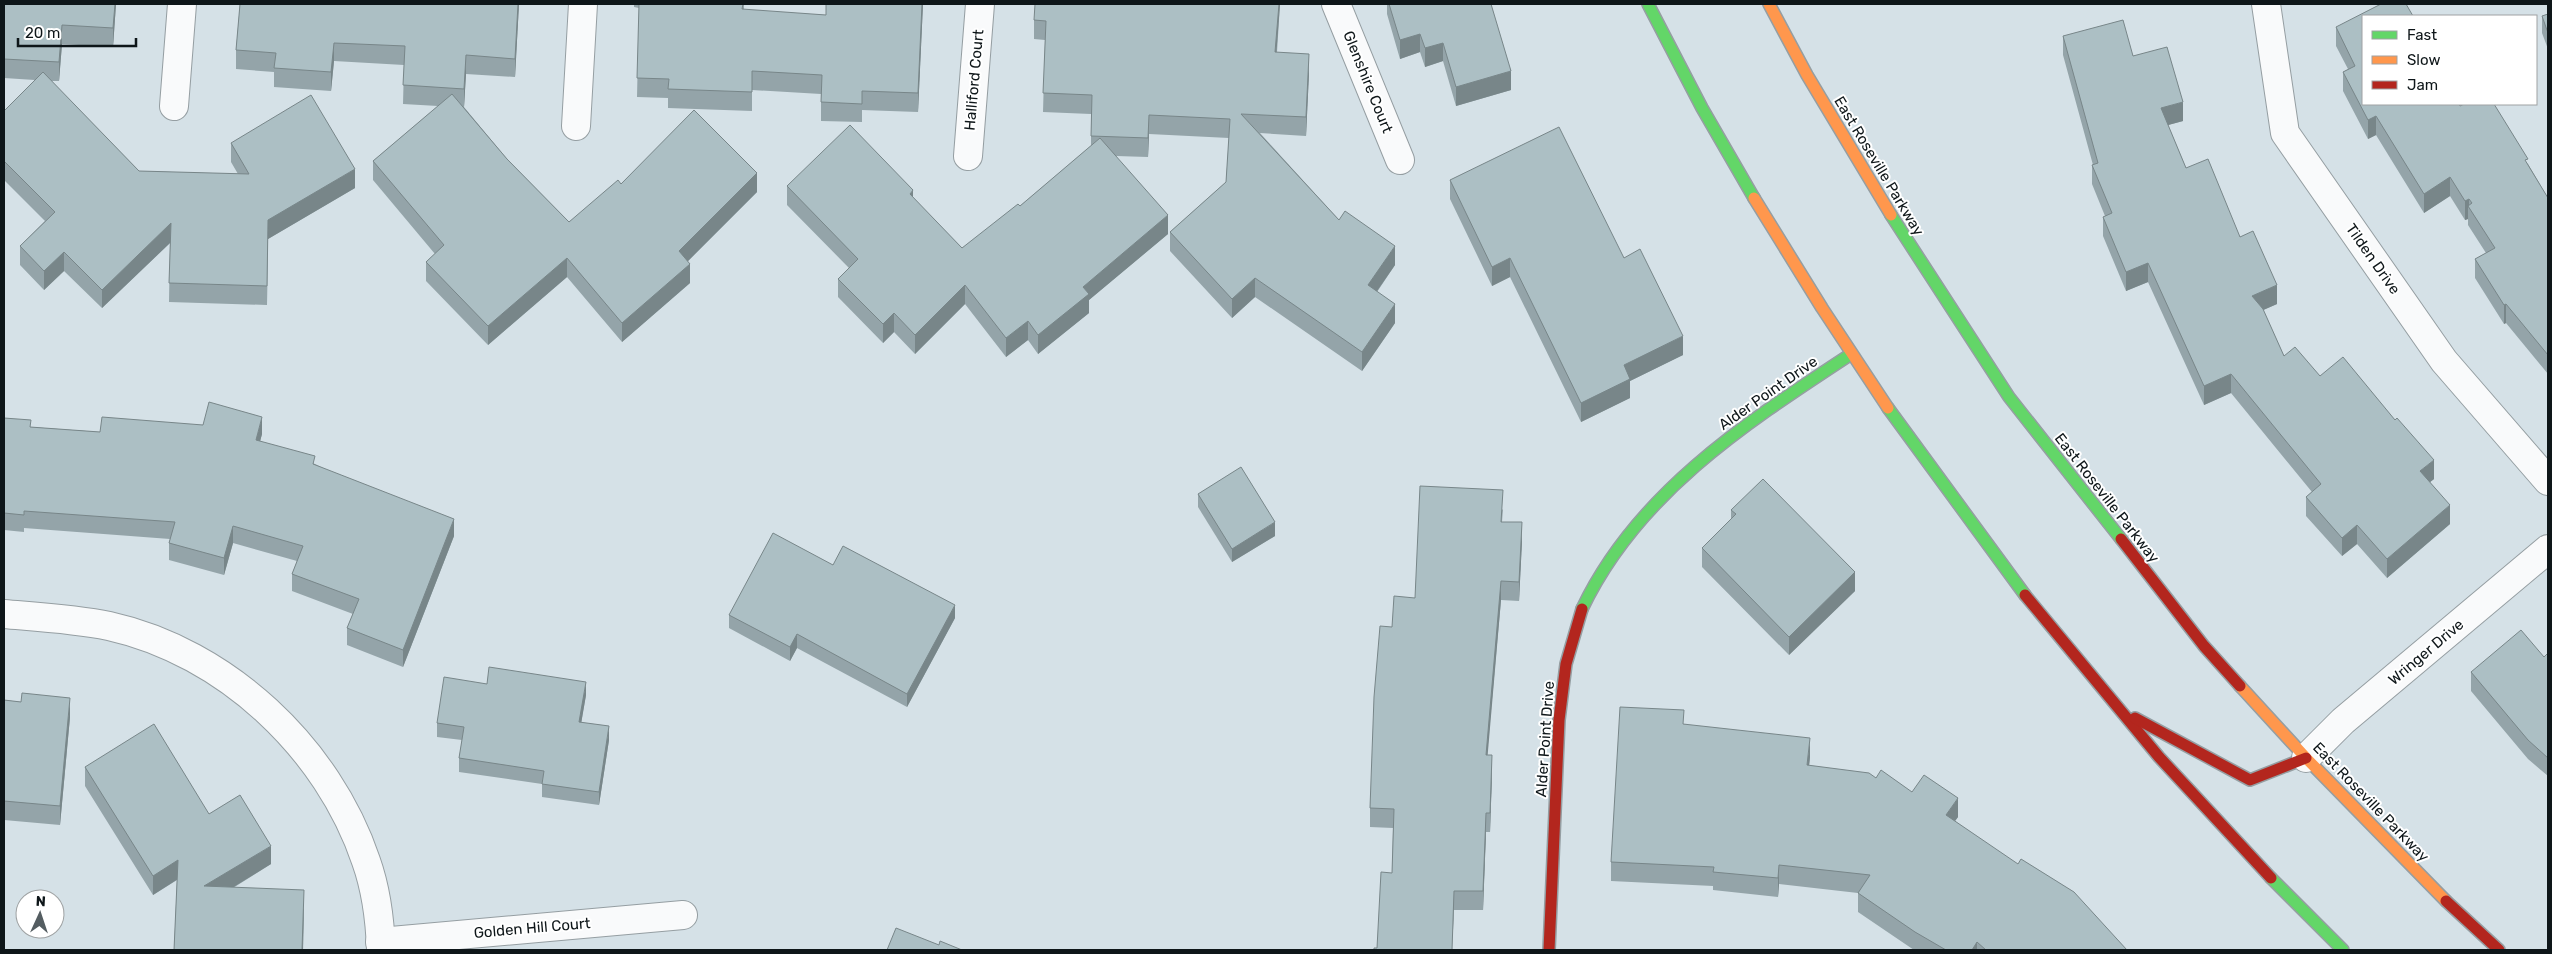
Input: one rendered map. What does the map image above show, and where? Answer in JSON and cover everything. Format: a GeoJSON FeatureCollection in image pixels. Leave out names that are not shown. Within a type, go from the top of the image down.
{"type":"FeatureCollection","features":[{"type":"Feature","properties":{"kind":"main road"},"geometry":{"type":"LineString","coordinates":[[1648,4],[1717,134],[1775,235],[1851,354],[1924,460],[2018,587],[2118,709],[2218,820],[2343,950]]}},
{"type":"Feature","properties":{"kind":"main road","name":"East Roseville Parkway"},"geometry":{"type":"LineString","coordinates":[[1768,4],[1807,75],[1877,193],[2009,397],[2204,646],[2306,758],[2464,919],[2499,950]]}},
{"type":"Feature","properties":{"kind":"main road","name":"Alder Point Drive"},"geometry":{"type":"LineString","coordinates":[[1550,950],[1557,741],[1562,685],[1575,632],[1592,587],[1618,546],[1646,512],[1694,465],[1777,403],[1851,354]]}},
{"type":"Feature","properties":{"kind":"main road"},"geometry":{"type":"LineString","coordinates":[[2118,709],[2250,780],[2306,758]]}},
{"type":"Feature","properties":{"kind":"street"},"geometry":{"type":"LineString","coordinates":[[174,106],[182,4]]}},
{"type":"Feature","properties":{"kind":"street"},"geometry":{"type":"LineString","coordinates":[[576,126],[583,4]]}},
{"type":"Feature","properties":{"kind":"street","name":"Halliford Court"},"geometry":{"type":"LineString","coordinates":[[968,156],[980,4]]}},
{"type":"Feature","properties":{"kind":"street","name":"Glenshire Court"},"geometry":{"type":"LineString","coordinates":[[1336,4],[1400,160]]}},
{"type":"Feature","properties":{"kind":"street","name":"Tilden Drive"},"geometry":{"type":"LineString","coordinates":[[2266,4],[2285,133],[2444,361],[2548,481]]}},
{"type":"Feature","properties":{"kind":"street","name":"Wringer Drive"},"geometry":{"type":"LineString","coordinates":[[2306,758],[2343,721],[2548,549]]}},
{"type":"Feature","properties":{"kind":"street"},"geometry":{"type":"LineString","coordinates":[[4,614],[46,617],[110,626],[163,644],[213,669],[254,700],[292,734],[324,776],[349,822],[368,869],[376,901],[381,946]]}},
{"type":"Feature","properties":{"kind":"street","name":"Golden Hill Court"},"geometry":{"type":"LineString","coordinates":[[381,946],[683,915]]}},
{"type":"Feature","properties":{"kind":"building"},"geometry":{"type":"Polygon","coordinates":[[[4,4],[115,4],[113,28],[62,25],[59,62],[4,59],[4,4]]]}},
{"type":"Feature","properties":{"kind":"building"},"geometry":{"type":"Polygon","coordinates":[[[240,4],[518,4],[515,59],[466,55],[464,89],[403,85],[405,46],[334,43],[331,72],[274,68],[276,53],[236,50],[240,4]]]}},
{"type":"Feature","properties":{"kind":"building"},"geometry":{"type":"Polygon","coordinates":[[[639,4],[743,4],[742,9],[826,15],[826,4],[922,4],[918,93],[862,91],[862,104],[821,102],[822,75],[752,71],[752,92],[668,89],[669,79],[637,78],[639,4]]]}},
{"type":"Feature","properties":{"kind":"building"},"geometry":{"type":"Polygon","coordinates":[[[1035,4],[1279,4],[1275,52],[1309,54],[1306,117],[1241,114],[1339,220],[1345,211],[1395,246],[1368,285],[1395,304],[1362,352],[1255,278],[1232,299],[1170,232],[1226,182],[1230,119],[1149,115],[1148,138],[1091,136],[1092,95],[1043,93],[1046,21],[1034,20],[1035,4]]]}},
{"type":"Feature","properties":{"kind":"building"},"geometry":{"type":"Polygon","coordinates":[[[1389,4],[1491,4],[1511,71],[1456,87],[1443,43],[1425,48],[1420,34],[1400,40],[1389,4]]]}},
{"type":"Feature","properties":{"kind":"building"},"geometry":{"type":"Polygon","coordinates":[[[2381,4],[2406,4],[2412,15],[2362,15],[2362,105],[2495,105],[2528,159],[2525,160],[2548,198],[2548,355],[2506,304],[2504,305],[2475,259],[2495,248],[2468,206],[2472,203],[2469,199],[2465,201],[2450,177],[2424,194],[2376,116],[2368,120],[2343,72],[2355,66],[2336,27],[2381,4]]]}},
{"type":"Feature","properties":{"kind":"building"},"geometry":{"type":"Polygon","coordinates":[[[2548,14],[2548,33],[2542,16],[2548,14]]]}},
{"type":"Feature","properties":{"kind":"building"},"geometry":{"type":"Polygon","coordinates":[[[2123,20],[2133,56],[2167,47],[2183,102],[2161,108],[2186,168],[2208,159],[2240,237],[2253,231],[2277,285],[2252,296],[2263,309],[2284,356],[2295,347],[2320,376],[2343,357],[2395,420],[2397,418],[2434,460],[2420,471],[2450,505],[2387,559],[2357,525],[2342,538],[2306,497],[2321,484],[2231,374],[2204,386],[2148,263],[2126,272],[2103,217],[2112,213],[2092,165],[2098,163],[2063,36],[2123,20]]]}},
{"type":"Feature","properties":{"kind":"building"},"geometry":{"type":"Polygon","coordinates":[[[43,72],[139,171],[249,174],[231,143],[311,95],[355,169],[268,220],[267,286],[169,283],[171,223],[102,290],[64,252],[44,271],[20,246],[55,212],[4,161],[4,111],[43,72]]]}},
{"type":"Feature","properties":{"kind":"building"},"geometry":{"type":"Polygon","coordinates":[[[452,94],[507,159],[569,222],[618,180],[621,184],[694,110],[757,173],[679,251],[690,264],[622,323],[567,258],[488,326],[426,262],[444,245],[373,161],[452,94]]]}},
{"type":"Feature","properties":{"kind":"building"},"geometry":{"type":"Polygon","coordinates":[[[850,125],[913,190],[910,194],[962,248],[1018,204],[1020,206],[1100,138],[1168,215],[1083,287],[1089,294],[1038,335],[1028,321],[1006,338],[965,285],[915,335],[894,313],[883,324],[838,279],[858,259],[787,186],[850,125]]]}},
{"type":"Feature","properties":{"kind":"building"},"geometry":{"type":"Polygon","coordinates":[[[1559,127],[1624,258],[1640,249],[1683,336],[1624,365],[1630,379],[1581,403],[1510,258],[1492,267],[1450,180],[1559,127]]]}},
{"type":"Feature","properties":{"kind":"building"},"geometry":{"type":"Polygon","coordinates":[[[209,402],[262,417],[256,440],[315,456],[313,464],[454,519],[403,650],[347,628],[359,599],[292,574],[303,546],[233,526],[224,558],[169,543],[175,522],[24,511],[24,515],[4,513],[4,418],[31,420],[30,427],[100,432],[102,417],[203,425],[209,402]]]}},
{"type":"Feature","properties":{"kind":"building"},"geometry":{"type":"Polygon","coordinates":[[[1241,467],[1275,522],[1232,549],[1198,494],[1241,467]]]}},
{"type":"Feature","properties":{"kind":"building"},"geometry":{"type":"Polygon","coordinates":[[[1763,479],[1855,572],[1789,637],[1702,548],[1736,514],[1731,510],[1763,479]]]}},
{"type":"Feature","properties":{"kind":"building"},"geometry":{"type":"Polygon","coordinates":[[[1420,486],[1503,490],[1501,522],[1522,522],[1519,582],[1501,581],[1486,755],[1492,755],[1490,813],[1486,813],[1483,891],[1454,891],[1452,950],[1374,950],[1374,948],[1377,948],[1381,872],[1392,873],[1394,809],[1370,808],[1374,697],[1380,626],[1392,627],[1394,596],[1415,598],[1420,486]]]}},
{"type":"Feature","properties":{"kind":"building"},"geometry":{"type":"Polygon","coordinates":[[[773,533],[833,565],[843,546],[955,605],[907,694],[797,634],[790,647],[729,615],[773,533]]]}},
{"type":"Feature","properties":{"kind":"building"},"geometry":{"type":"Polygon","coordinates":[[[2521,630],[2544,657],[2548,653],[2548,758],[2528,740],[2471,672],[2521,630]]]}},
{"type":"Feature","properties":{"kind":"building"},"geometry":{"type":"Polygon","coordinates":[[[489,667],[586,682],[579,722],[609,726],[599,792],[542,784],[544,771],[459,758],[464,727],[437,723],[444,677],[487,684],[489,667]]]}},
{"type":"Feature","properties":{"kind":"building"},"geometry":{"type":"Polygon","coordinates":[[[22,693],[70,698],[60,806],[4,801],[4,700],[21,702],[22,693]]]}},
{"type":"Feature","properties":{"kind":"building"},"geometry":{"type":"Polygon","coordinates":[[[1620,707],[1684,710],[1683,724],[1810,738],[1807,765],[1869,773],[1876,778],[1881,770],[1912,792],[1924,775],[1958,798],[1946,815],[2018,864],[2021,859],[2074,892],[2127,950],[1986,950],[1977,942],[1972,950],[1946,950],[1915,932],[1858,893],[1870,875],[1779,865],[1778,878],[1713,872],[1714,867],[1611,862],[1620,707]]]}},
{"type":"Feature","properties":{"kind":"building"},"geometry":{"type":"Polygon","coordinates":[[[154,724],[209,814],[240,795],[271,846],[204,886],[304,890],[302,950],[174,950],[178,860],[153,876],[85,767],[154,724]]]}},
{"type":"Feature","properties":{"kind":"building"},"geometry":{"type":"Polygon","coordinates":[[[896,928],[939,945],[940,941],[962,950],[887,950],[896,928]]]}},
{"type":"Feature","properties":{"kind":"traffic: fast"},"geometry":{"type":"LineString","coordinates":[[1648,4],[1702,108],[1754,198]]}},
{"type":"Feature","properties":{"kind":"traffic: fast"},"geometry":{"type":"LineString","coordinates":[[1891,215],[2009,397],[2121,539]]}},
{"type":"Feature","properties":{"kind":"traffic: fast"},"geometry":{"type":"LineString","coordinates":[[1582,609],[1605,568],[1632,530],[1664,496],[1734,434],[1851,354]]}},
{"type":"Feature","properties":{"kind":"traffic: fast"},"geometry":{"type":"LineString","coordinates":[[1888,408],[2025,595]]}},
{"type":"Feature","properties":{"kind":"traffic: fast"},"geometry":{"type":"LineString","coordinates":[[2271,878],[2343,950]]}},
{"type":"Feature","properties":{"kind":"traffic: slow"},"geometry":{"type":"LineString","coordinates":[[1769,4],[1807,75],[1891,215]]}},
{"type":"Feature","properties":{"kind":"traffic: slow"},"geometry":{"type":"LineString","coordinates":[[1754,198],[1822,308],[1888,408]]}},
{"type":"Feature","properties":{"kind":"traffic: slow"},"geometry":{"type":"LineString","coordinates":[[2240,686],[2306,758],[2446,901]]}},
{"type":"Feature","properties":{"kind":"traffic: jam"},"geometry":{"type":"LineString","coordinates":[[2121,539],[2204,646],[2240,686]]}},
{"type":"Feature","properties":{"kind":"traffic: jam"},"geometry":{"type":"LineString","coordinates":[[2025,595],[2159,757],[2271,878]]}},
{"type":"Feature","properties":{"kind":"traffic: jam"},"geometry":{"type":"LineString","coordinates":[[1549,950],[1559,720],[1566,664],[1582,609]]}},
{"type":"Feature","properties":{"kind":"traffic: jam"},"geometry":{"type":"LineString","coordinates":[[2135,718],[2250,780],[2306,758]]}},
{"type":"Feature","properties":{"kind":"traffic: jam"},"geometry":{"type":"LineString","coordinates":[[2446,901],[2499,950]]}}]}
